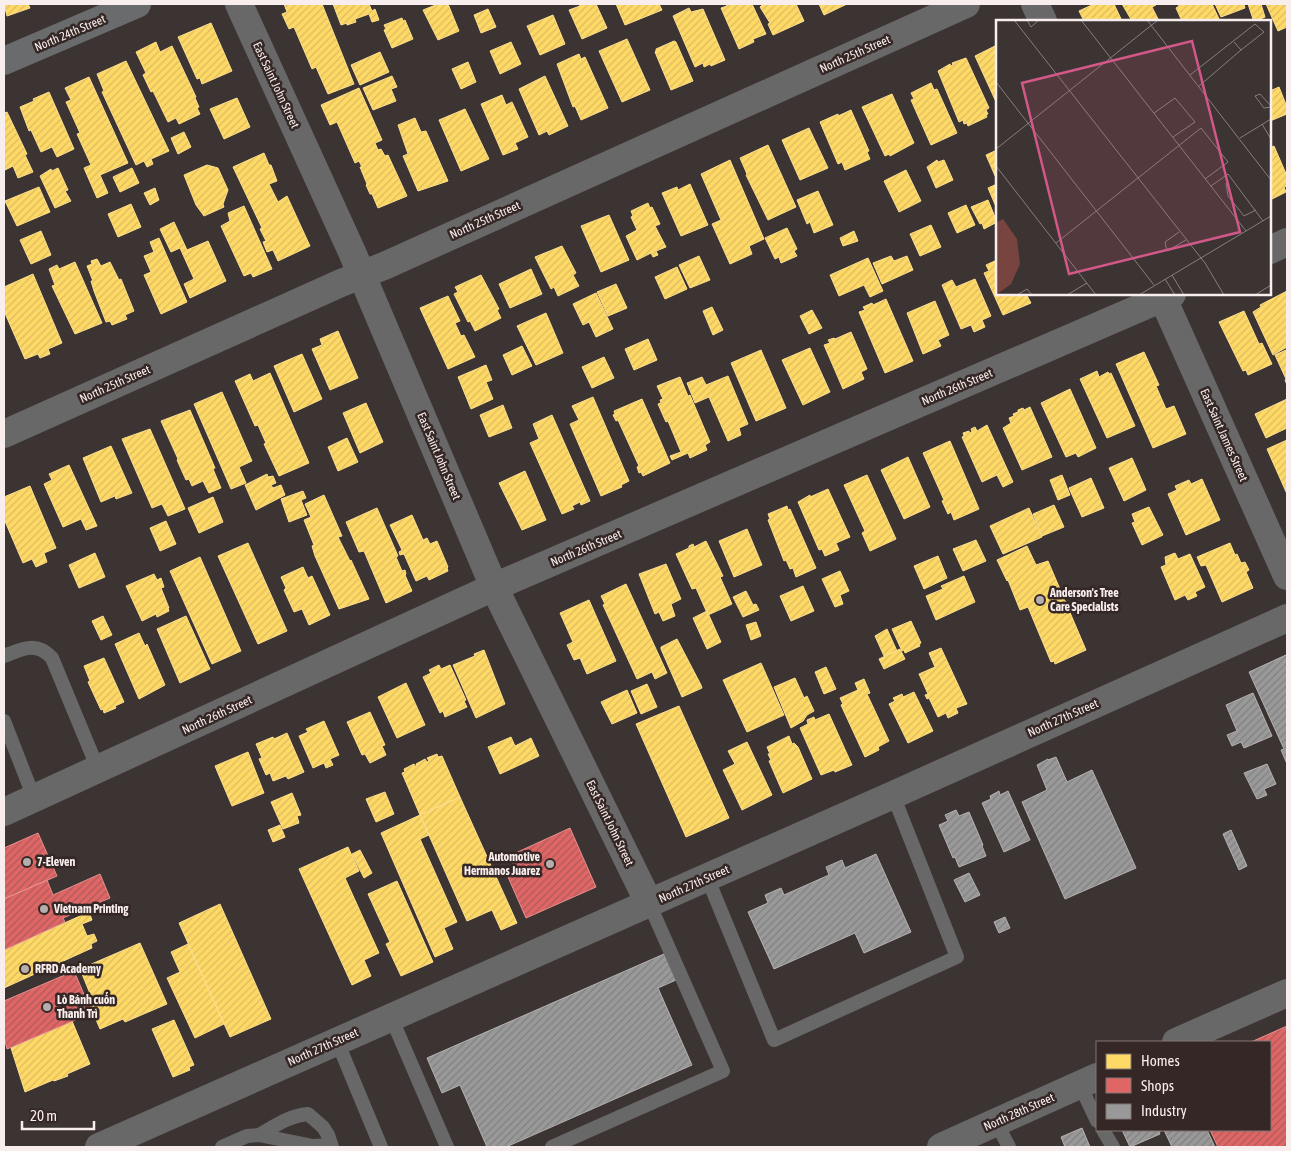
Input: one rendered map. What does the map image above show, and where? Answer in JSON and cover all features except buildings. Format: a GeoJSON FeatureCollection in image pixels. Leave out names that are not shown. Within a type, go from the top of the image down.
{"type":"FeatureCollection","features":[{"type":"Feature","properties":{"kind":"main road","name":"North 24th Street"},"geometry":{"type":"LineString","coordinates":[[4,62],[137,4]]}},
{"type":"Feature","properties":{"kind":"street","name":"East Saint John Street"},"geometry":{"type":"LineString","coordinates":[[239,4],[362,275],[494,588],[649,903]]}},
{"type":"Feature","properties":{"kind":"street","name":"North 25th Street"},"geometry":{"type":"LineString","coordinates":[[4,434],[966,4]]}},
{"type":"Feature","properties":{"kind":"street"},"geometry":{"type":"LineString","coordinates":[[1035,4],[1042,20]]}},
{"type":"Feature","properties":{"kind":"street"},"geometry":{"type":"LineString","coordinates":[[1271,250],[1287,242]]}},
{"type":"Feature","properties":{"kind":"street","name":"North 26th Street"},"geometry":{"type":"LineString","coordinates":[[4,812],[494,588],[1165,295]]}},
{"type":"Feature","properties":{"kind":"street","name":"East Saint James Street"},"geometry":{"type":"LineString","coordinates":[[1165,295],[1287,576]]}},
{"type":"Feature","properties":{"kind":"street","name":"North 27th Street"},"geometry":{"type":"LineString","coordinates":[[99,1147],[708,878],[1287,618]]}},
{"type":"Feature","properties":{"kind":"street"},"geometry":{"type":"LineString","coordinates":[[1178,1041],[1287,993]]}},
{"type":"Feature","properties":{"kind":"street","name":"North 28th Street"},"geometry":{"type":"LineString","coordinates":[[941,1147],[1089,1081]]}},
{"type":"Feature","properties":{"kind":"lane"},"geometry":{"type":"LineString","coordinates":[[4,656],[34,647],[45,651],[52,658],[98,769]]}},
{"type":"Feature","properties":{"kind":"lane"},"geometry":{"type":"LineString","coordinates":[[4,721],[34,798]]}},
{"type":"Feature","properties":{"kind":"lane"},"geometry":{"type":"LineString","coordinates":[[708,878],[774,1040],[957,956],[893,795]]}},
{"type":"Feature","properties":{"kind":"lane"},"geometry":{"type":"LineString","coordinates":[[552,1147],[723,1071],[649,903]]}},
{"type":"Feature","properties":{"kind":"lane"},"geometry":{"type":"LineString","coordinates":[[390,1017],[447,1147]]}},
{"type":"Feature","properties":{"kind":"lane"},"geometry":{"type":"LineString","coordinates":[[337,1041],[381,1147]]}},
{"type":"Feature","properties":{"kind":"lane"},"geometry":{"type":"LineString","coordinates":[[1089,1081],[1096,1116]]}},
{"type":"Feature","properties":{"kind":"lane"},"geometry":{"type":"LineString","coordinates":[[222,1147],[247,1136],[259,1136],[313,1146],[332,1146],[323,1127],[308,1114],[296,1115],[284,1120],[259,1136]]}},
{"type":"Feature","properties":{"kind":"lane"},"geometry":{"type":"LineString","coordinates":[[996,1122],[1008,1147]]}},
{"type":"Feature","properties":{"kind":"lane"},"geometry":{"type":"LineString","coordinates":[[1103,1131],[1113,1147]]}},
{"type":"Feature","properties":{"kind":"place","name":"Anderson's Tree Care Specialists"},"geometry":{"type":"Point","coordinates":[1040,600]}},
{"type":"Feature","properties":{"kind":"place","name":"7-Eleven"},"geometry":{"type":"Point","coordinates":[27,862]}},
{"type":"Feature","properties":{"kind":"place","name":"Automotive Hermanos Juarez"},"geometry":{"type":"Point","coordinates":[550,864]}},
{"type":"Feature","properties":{"kind":"place","name":"Vietnam Printing"},"geometry":{"type":"Point","coordinates":[44,909]}},
{"type":"Feature","properties":{"kind":"place","name":"RFRD Academy"},"geometry":{"type":"Point","coordinates":[25,969]}},
{"type":"Feature","properties":{"kind":"place","name":"Lò Bánh cuốn Thanh Trì"},"geometry":{"type":"Point","coordinates":[47,1007]}}]}
